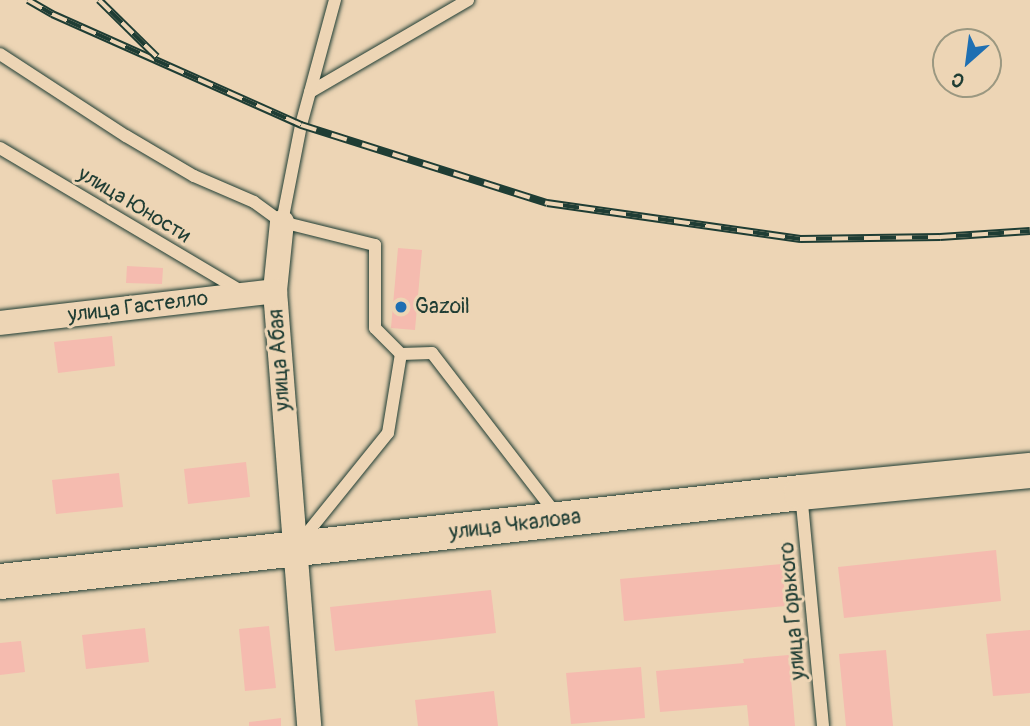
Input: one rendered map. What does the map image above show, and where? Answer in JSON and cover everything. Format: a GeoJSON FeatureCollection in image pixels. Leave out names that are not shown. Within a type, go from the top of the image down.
{"type":"FeatureCollection","features":[{"type":"Feature","properties":{"kind":"main road","name":"улица Чкалова"},"geometry":{"type":"LineString","coordinates":[[0,581],[801,492],[1030,470]]}},
{"type":"Feature","properties":{"kind":"street","name":"улица Абая"},"geometry":{"type":"LineString","coordinates":[[282,222],[275,292],[293,550],[309,726]]}},
{"type":"Feature","properties":{"kind":"street","name":"улица Гастелло"},"geometry":{"type":"LineString","coordinates":[[0,323],[275,292]]}},
{"type":"Feature","properties":{"kind":"lane","name":"улица Абая"},"geometry":{"type":"LineString","coordinates":[[282,222],[310,92],[335,0]]}},
{"type":"Feature","properties":{"kind":"lane"},"geometry":{"type":"LineString","coordinates":[[310,92],[468,0]]}},
{"type":"Feature","properties":{"kind":"lane"},"geometry":{"type":"LineString","coordinates":[[0,54],[126,136],[194,176],[254,202],[282,222],[375,245],[375,328],[401,354],[432,354],[561,520]]}},
{"type":"Feature","properties":{"kind":"lane","name":"улица Юности"},"geometry":{"type":"LineString","coordinates":[[0,148],[248,295]]}},
{"type":"Feature","properties":{"kind":"lane"},"geometry":{"type":"LineString","coordinates":[[293,550],[388,433],[401,354]]}},
{"type":"Feature","properties":{"kind":"lane","name":"улица Горького"},"geometry":{"type":"LineString","coordinates":[[801,492],[823,726]]}},
{"type":"Feature","properties":{"kind":"building"},"geometry":{"type":"Polygon","coordinates":[[[398,248],[422,250],[415,330],[391,328],[398,248]]]}},
{"type":"Feature","properties":{"kind":"building"},"geometry":{"type":"Polygon","coordinates":[[[127,266],[163,268],[162,284],[126,283],[127,266]]]}},
{"type":"Feature","properties":{"kind":"building"},"geometry":{"type":"Polygon","coordinates":[[[112,336],[115,366],[58,373],[54,342],[112,336]]]}},
{"type":"Feature","properties":{"kind":"building"},"geometry":{"type":"Polygon","coordinates":[[[246,462],[250,497],[188,504],[184,469],[246,462]]]}},
{"type":"Feature","properties":{"kind":"building"},"geometry":{"type":"Polygon","coordinates":[[[119,473],[123,507],[56,514],[52,480],[119,473]]]}},
{"type":"Feature","properties":{"kind":"building"},"geometry":{"type":"Polygon","coordinates":[[[996,550],[1001,601],[844,618],[838,567],[996,550]]]}},
{"type":"Feature","properties":{"kind":"building"},"geometry":{"type":"Polygon","coordinates":[[[782,564],[786,606],[624,621],[620,579],[782,564]]]}},
{"type":"Feature","properties":{"kind":"building"},"geometry":{"type":"Polygon","coordinates":[[[491,590],[496,633],[335,651],[330,607],[491,590]]]}},
{"type":"Feature","properties":{"kind":"building"},"geometry":{"type":"Polygon","coordinates":[[[269,626],[276,688],[245,691],[239,629],[269,626]]]}},
{"type":"Feature","properties":{"kind":"building"},"geometry":{"type":"Polygon","coordinates":[[[145,628],[149,662],[86,669],[82,635],[145,628]]]}},
{"type":"Feature","properties":{"kind":"building"},"geometry":{"type":"Polygon","coordinates":[[[1030,630],[1030,693],[993,696],[986,634],[1030,630]]]}},
{"type":"Feature","properties":{"kind":"building"},"geometry":{"type":"Polygon","coordinates":[[[21,641],[25,672],[0,675],[0,643],[21,641]]]}},
{"type":"Feature","properties":{"kind":"building"},"geometry":{"type":"Polygon","coordinates":[[[886,650],[893,726],[846,726],[839,654],[886,650]]]}},
{"type":"Feature","properties":{"kind":"building"},"geometry":{"type":"Polygon","coordinates":[[[789,655],[795,726],[749,726],[747,705],[660,712],[656,671],[744,663],[743,659],[789,655]]]}},
{"type":"Feature","properties":{"kind":"building"},"geometry":{"type":"Polygon","coordinates":[[[641,667],[645,718],[571,724],[566,673],[641,667]]]}},
{"type":"Feature","properties":{"kind":"building"},"geometry":{"type":"Polygon","coordinates":[[[494,691],[498,726],[418,726],[415,700],[494,691]]]}},
{"type":"Feature","properties":{"kind":"building"},"geometry":{"type":"Polygon","coordinates":[[[281,718],[281,726],[249,726],[249,722],[281,718]]]}},
{"type":"Feature","properties":{"kind":"railway"},"geometry":{"type":"LineString","coordinates":[[28,0],[52,14],[301,125],[547,203],[800,239],[940,237],[1030,231]]}},
{"type":"Feature","properties":{"kind":"railway"},"geometry":{"type":"LineString","coordinates":[[99,0],[157,57]]}},
{"type":"Feature","properties":{"kind":"place","name":"Gazoil"},"geometry":{"type":"Point","coordinates":[401,307]}}]}
